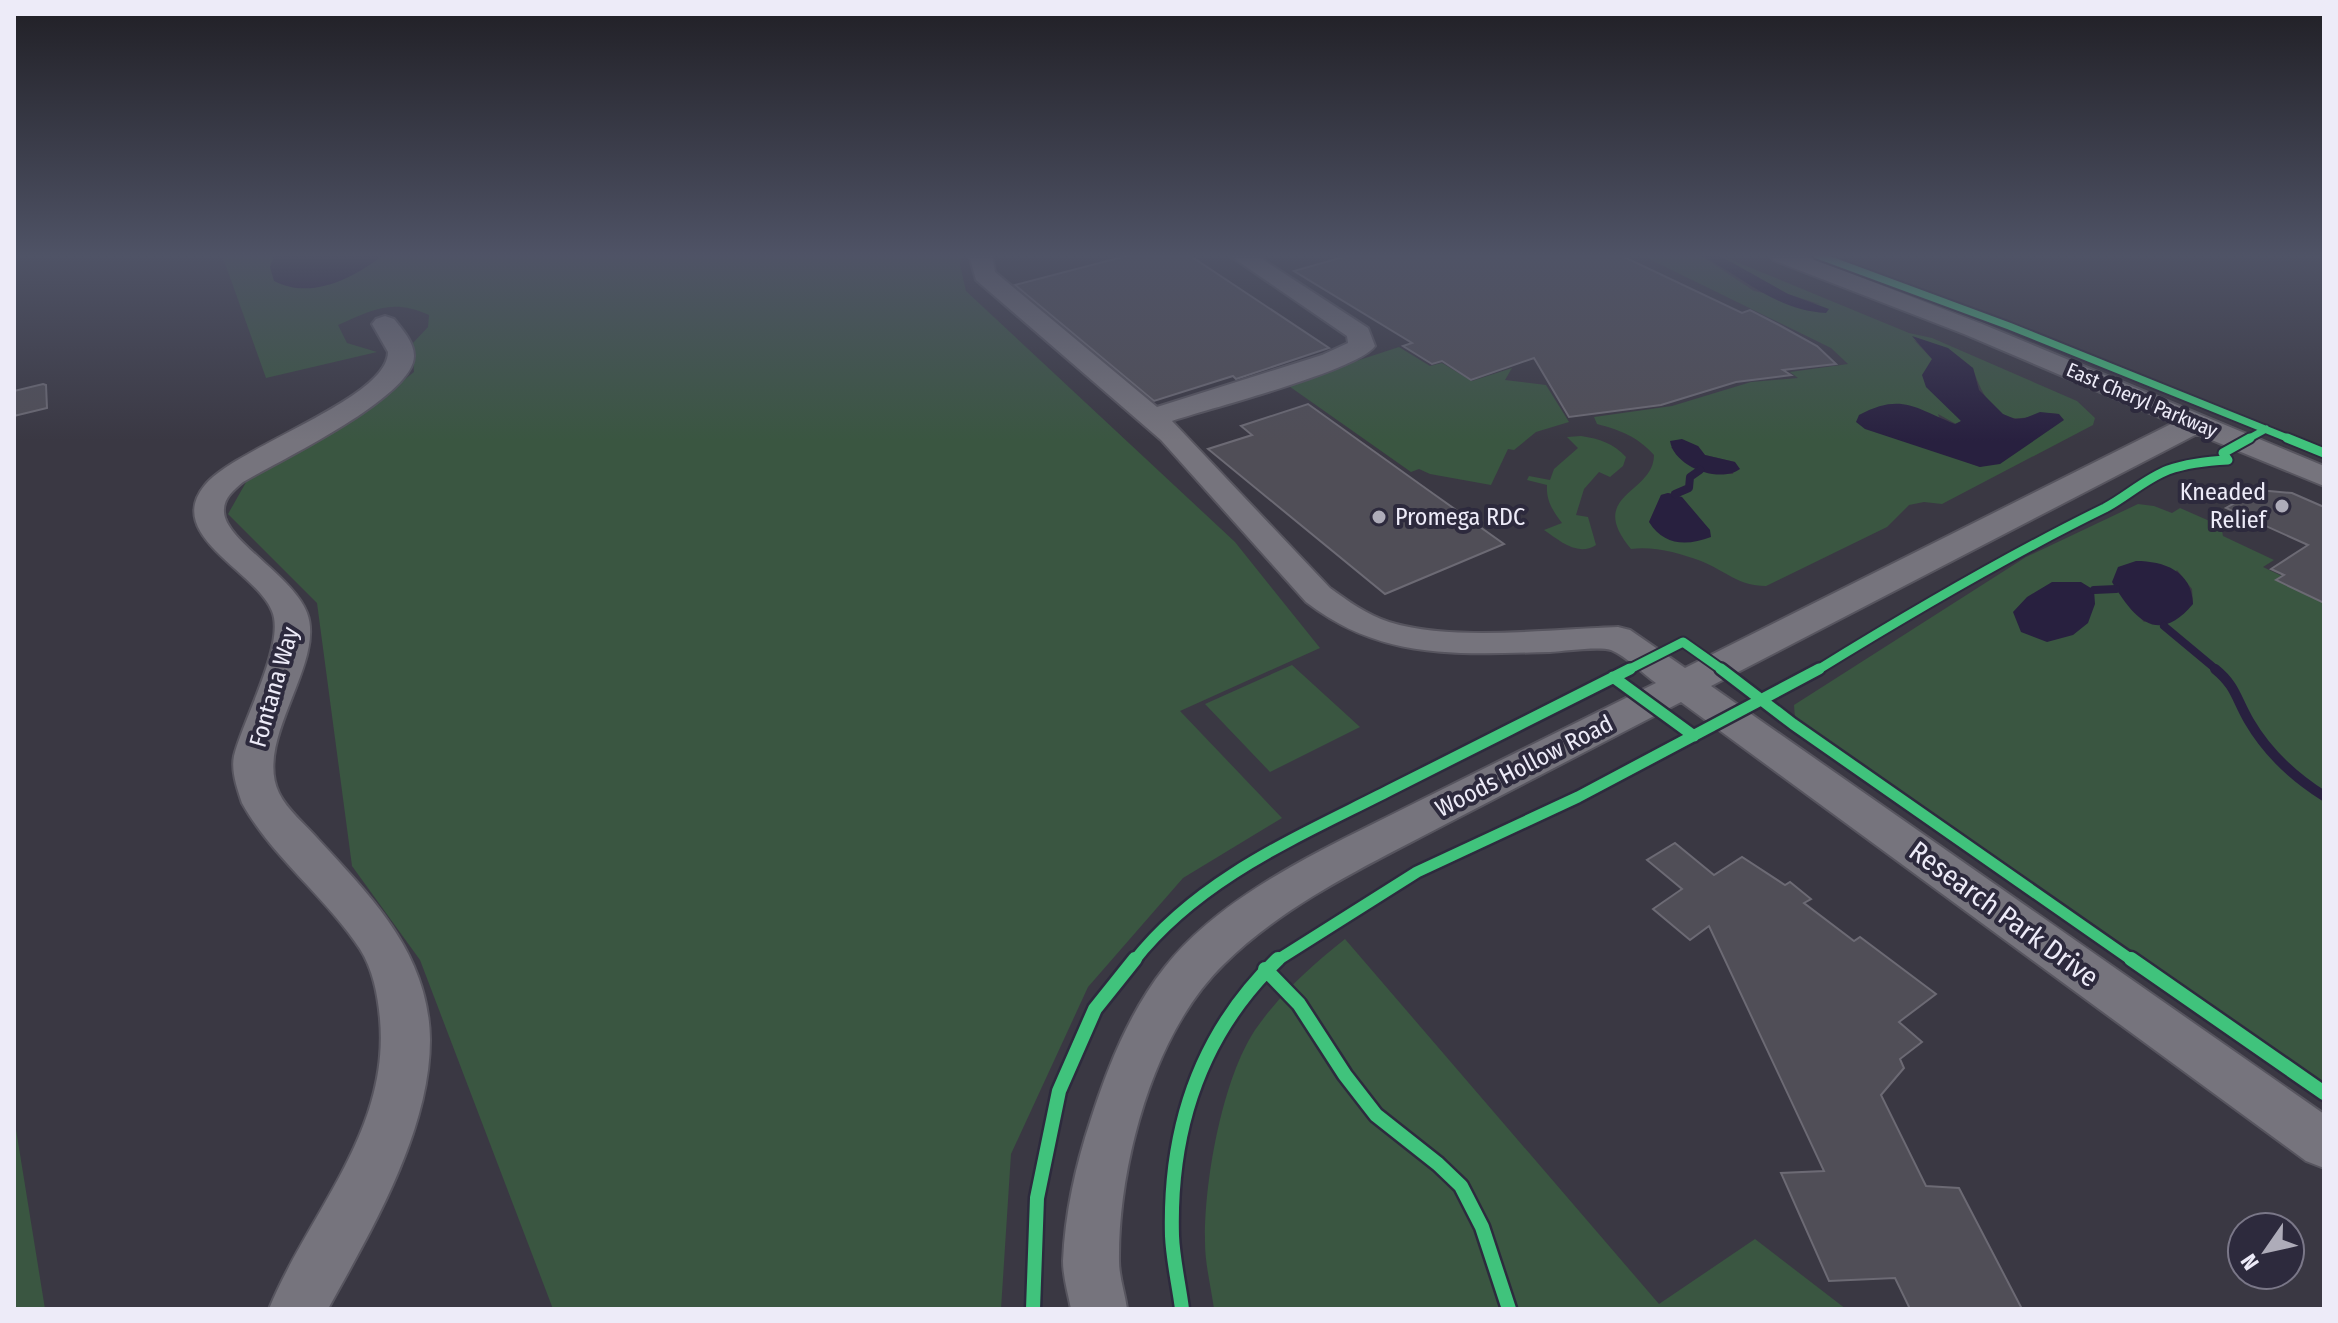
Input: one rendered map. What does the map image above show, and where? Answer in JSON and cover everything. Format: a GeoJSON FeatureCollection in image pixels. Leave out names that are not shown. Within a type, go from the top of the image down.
{"type":"FeatureCollection","features":[{"type":"Feature","properties":{"kind":"street","name":"Research Park Drive"},"geometry":{"type":"LineString","coordinates":[[1031,317],[1171,434],[1318,595],[1342,613],[1377,630],[1416,639],[1462,643],[1618,638],[2324,1144]]}},
{"type":"Feature","properties":{"kind":"street"},"geometry":{"type":"LineString","coordinates":[[1152,418],[1331,361],[1362,346],[1359,333],[1334,317]]}},
{"type":"Feature","properties":{"kind":"street","name":"East Cheryl Parkway"},"geometry":{"type":"LineString","coordinates":[[1941,317],[2324,477]]}},
{"type":"Feature","properties":{"kind":"street","name":"Fontana Way"},"geometry":{"type":"LineString","coordinates":[[297,1309],[378,1158],[406,1069],[407,1014],[398,981],[383,946],[262,803],[255,784],[253,758],[294,634],[295,619],[292,610],[271,583],[216,535],[207,519],[214,492],[232,476],[384,387],[401,361],[400,345],[385,324]]}},
{"type":"Feature","properties":{"kind":"street","name":"Woods Hollow Road"},"geometry":{"type":"LineString","coordinates":[[1099,1309],[1091,1263],[1104,1166],[1129,1078],[1160,1011],[1205,954],[1265,905],[1332,864],[2196,423]]}},
{"type":"Feature","properties":{"kind":"green space"},"geometry":{"type":"Polygon","coordinates":[[[244,317],[357,317],[338,325],[347,343],[377,352],[266,378],[244,317]]]}},
{"type":"Feature","properties":{"kind":"green space"},"geometry":{"type":"Polygon","coordinates":[[[429,317],[994,317],[1235,542],[1320,648],[1180,711],[1282,818],[1183,878],[1088,987],[1011,1154],[1001,1309],[553,1309],[420,960],[352,866],[317,603],[228,514],[249,477],[386,394],[414,372],[412,344],[428,327],[429,317]]]}},
{"type":"Feature","properties":{"kind":"green space"},"geometry":{"type":"Polygon","coordinates":[[[1767,317],[1870,317],[1909,333],[1932,338],[2077,401],[2095,418],[2093,425],[1942,504],[1924,502],[1909,505],[1887,527],[1766,586],[1740,581],[1701,561],[1675,553],[1649,548],[1631,549],[1619,531],[1615,517],[1618,505],[1651,468],[1654,455],[1628,435],[1597,424],[1594,417],[1672,406],[1751,382],[1798,378],[1790,372],[1848,364],[1831,348],[1767,317]],[[1914,340],[1932,359],[1962,421],[1956,424],[1938,414],[1952,456],[1980,467],[2059,414],[2022,418],[2004,415],[1984,394],[1973,368],[1914,340]],[[1698,446],[1671,447],[1683,460],[1698,469],[1733,474],[1735,462],[1705,455],[1698,446]],[[1675,494],[1661,495],[1649,522],[1710,530],[1675,494]]]}},
{"type":"Feature","properties":{"kind":"green space"},"geometry":{"type":"Polygon","coordinates":[[[1399,347],[1430,366],[1442,363],[1472,381],[1512,368],[1505,380],[1546,385],[1569,422],[1536,432],[1514,450],[1508,449],[1491,485],[1430,474],[1419,469],[1411,472],[1286,384],[1399,347]]]}},
{"type":"Feature","properties":{"kind":"green space"},"geometry":{"type":"Polygon","coordinates":[[[1581,436],[1606,442],[1626,457],[1623,466],[1610,477],[1599,472],[1584,489],[1576,515],[1588,517],[1596,545],[1582,549],[1568,546],[1544,530],[1562,523],[1551,506],[1547,485],[1527,480],[1529,476],[1550,480],[1554,469],[1578,448],[1567,437],[1581,436]]]}},
{"type":"Feature","properties":{"kind":"green space"},"geometry":{"type":"Polygon","coordinates":[[[2138,504],[2172,513],[2180,508],[2221,526],[2223,536],[2274,560],[2263,567],[2324,596],[2324,1083],[1795,718],[1794,705],[2026,557],[2138,504]],[[2177,570],[2137,614],[2144,622],[2193,604],[2192,589],[2177,570]]]}},
{"type":"Feature","properties":{"kind":"green space"},"geometry":{"type":"Polygon","coordinates":[[[1292,665],[1360,727],[1270,772],[1205,704],[1292,665]]]}},
{"type":"Feature","properties":{"kind":"green space"},"geometry":{"type":"Polygon","coordinates":[[[1345,939],[1659,1304],[1755,1239],[1846,1309],[1214,1309],[1205,1242],[1208,1191],[1217,1132],[1233,1076],[1255,1030],[1275,1004],[1308,970],[1345,939]]]}},
{"type":"Feature","properties":{"kind":"green space"},"geometry":{"type":"Polygon","coordinates":[[[14,1117],[45,1309],[14,1309],[14,1117]]]}},
{"type":"Feature","properties":{"kind":"shaded area"},"geometry":{"type":"Polygon","coordinates":[[[1912,336],[1948,348],[1973,368],[1979,390],[2003,414],[2015,419],[2040,412],[2059,414],[2064,420],[2000,464],[1980,467],[1865,429],[1856,422],[1859,415],[1874,408],[1898,404],[1919,408],[1955,424],[1961,421],[1926,387],[1922,375],[1932,359],[1912,336]]]}},
{"type":"Feature","properties":{"kind":"shaded area"},"geometry":{"type":"Polygon","coordinates":[[[1682,439],[1698,446],[1705,455],[1735,462],[1740,469],[1721,475],[1689,465],[1673,450],[1670,441],[1682,439]]]}},
{"type":"Feature","properties":{"kind":"shaded area"},"geometry":{"type":"Polygon","coordinates":[[[1668,493],[1682,497],[1710,530],[1711,537],[1677,542],[1655,530],[1649,522],[1661,495],[1668,493]]]}},
{"type":"Feature","properties":{"kind":"shaded area"},"geometry":{"type":"Polygon","coordinates":[[[2136,561],[2157,563],[2175,570],[2188,583],[2193,604],[2169,623],[2148,623],[2138,616],[2112,582],[2118,567],[2136,561]]]}},
{"type":"Feature","properties":{"kind":"shaded area"},"geometry":{"type":"Polygon","coordinates":[[[2052,582],[2081,582],[2094,590],[2095,604],[2088,623],[2073,635],[2047,642],[2021,632],[2013,612],[2027,597],[2052,582]]]}},
{"type":"Feature","properties":{"kind":"building"},"geometry":{"type":"Polygon","coordinates":[[[1053,317],[1282,317],[1329,348],[1236,379],[1233,376],[1154,401],[1053,317]]]}},
{"type":"Feature","properties":{"kind":"building"},"geometry":{"type":"Polygon","coordinates":[[[1369,317],[1763,317],[1817,346],[1836,364],[1783,370],[1791,375],[1736,382],[1661,405],[1569,417],[1534,358],[1471,380],[1442,361],[1432,364],[1403,346],[1412,343],[1369,317]]]}},
{"type":"Feature","properties":{"kind":"building"},"geometry":{"type":"Polygon","coordinates":[[[46,385],[47,408],[14,416],[14,391],[46,385]]]}},
{"type":"Feature","properties":{"kind":"building","name":"Promega RDC"},"geometry":{"type":"Polygon","coordinates":[[[1308,404],[1504,544],[1385,594],[1208,449],[1252,435],[1241,426],[1308,404]]]}},
{"type":"Feature","properties":{"kind":"building"},"geometry":{"type":"Polygon","coordinates":[[[2258,490],[2292,493],[2324,507],[2324,603],[2276,580],[2284,575],[2271,569],[2308,545],[2226,508],[2258,490]]]}},
{"type":"Feature","properties":{"kind":"building"},"geometry":{"type":"Polygon","coordinates":[[[1675,843],[1714,875],[1742,857],[1785,885],[1790,882],[1811,899],[1804,903],[1854,941],[1860,937],[1936,994],[1899,1022],[1922,1042],[1900,1059],[1904,1068],[1881,1095],[1926,1186],[1959,1188],[2022,1309],[1910,1309],[1895,1278],[1829,1281],[1781,1173],[1824,1171],[1709,926],[1690,940],[1653,909],[1682,889],[1647,860],[1675,843]]]}},
{"type":"Feature","properties":{"kind":"waterway"},"geometry":{"type":"LineString","coordinates":[[1675,494],[1689,488],[1690,477],[1700,470]]}},
{"type":"Feature","properties":{"kind":"waterway"},"geometry":{"type":"LineString","coordinates":[[2094,590],[2116,589]]}},
{"type":"Feature","properties":{"kind":"waterway"},"geometry":{"type":"LineString","coordinates":[[2164,626],[2218,671]]}},
{"type":"Feature","properties":{"kind":"waterway"},"geometry":{"type":"LineString","coordinates":[[2215,669],[2232,687],[2249,721],[2273,753],[2302,781],[2324,796]]}},
{"type":"Feature","properties":{"kind":"cycle path"},"geometry":{"type":"LineString","coordinates":[[1984,317],[2324,453]]}},
{"type":"Feature","properties":{"kind":"cycle path"},"geometry":{"type":"LineString","coordinates":[[1182,1309],[1173,1245],[1172,1197],[1183,1120],[1209,1047],[1253,983],[1281,956],[1417,872],[1578,797],[1791,686],[1951,588],[2011,554],[2115,503],[2165,471],[2196,462],[2228,460],[2223,453],[2266,429]]}},
{"type":"Feature","properties":{"kind":"cycle path"},"geometry":{"type":"LineString","coordinates":[[1033,1309],[1037,1198],[1059,1091],[1095,1009],[1150,940],[1218,881],[1290,841],[1683,642],[1764,699],[1793,724],[2324,1093]]}},
{"type":"Feature","properties":{"kind":"cycle path"},"geometry":{"type":"LineString","coordinates":[[1613,677],[1694,736]]}},
{"type":"Feature","properties":{"kind":"cycle path"},"geometry":{"type":"LineString","coordinates":[[1265,969],[1299,1004],[1345,1075],[1376,1115],[1461,1186],[1482,1227],[1509,1309]]}},
{"type":"Feature","properties":{"kind":"place","name":"Kneaded Relief"},"geometry":{"type":"Point","coordinates":[2282,506]}},
{"type":"Feature","properties":{"kind":"place","name":"Promega RDC"},"geometry":{"type":"Point","coordinates":[1379,517]}}]}
